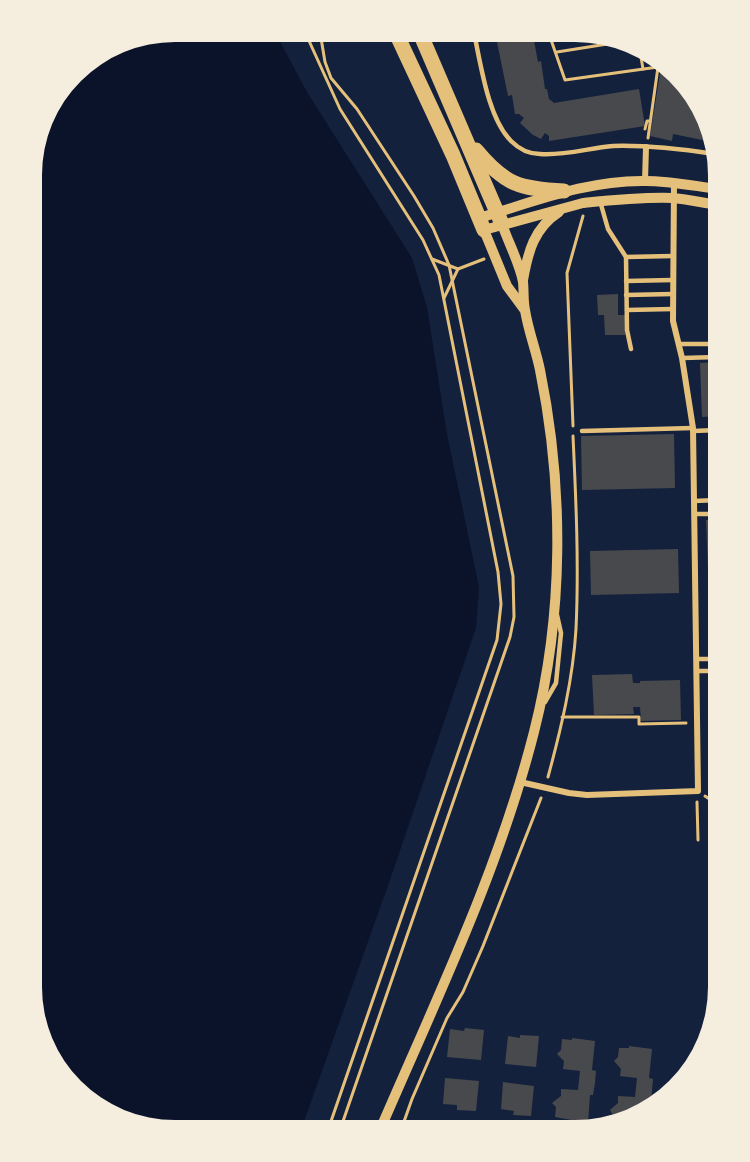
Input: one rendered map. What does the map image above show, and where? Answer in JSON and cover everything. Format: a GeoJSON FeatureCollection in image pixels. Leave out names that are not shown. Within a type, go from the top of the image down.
{"type":"FeatureCollection","features":[{"type":"Feature","properties":{"kind":"main road"},"geometry":{"type":"LineString","coordinates":[[400,42],[453,155],[481,224]]}},
{"type":"Feature","properties":{"kind":"main road"},"geometry":{"type":"LineString","coordinates":[[424,42],[500,218]]}},
{"type":"Feature","properties":{"kind":"main road"},"geometry":{"type":"LineString","coordinates":[[464,134],[486,162],[510,182],[523,187],[564,191]]}},
{"type":"Feature","properties":{"kind":"street"},"geometry":{"type":"LineString","coordinates":[[645,181],[646,147]]}},
{"type":"Feature","properties":{"kind":"street"},"geometry":{"type":"LineString","coordinates":[[525,309],[507,286],[481,224],[564,191],[611,183],[645,181],[708,188]]}},
{"type":"Feature","properties":{"kind":"street"},"geometry":{"type":"LineString","coordinates":[[520,782],[587,795],[698,791],[693,430],[673,309],[674,183]]}},
{"type":"Feature","properties":{"kind":"street"},"geometry":{"type":"LineString","coordinates":[[500,218],[566,208],[583,203],[634,198],[674,198],[708,203]]}},
{"type":"Feature","properties":{"kind":"street"},"geometry":{"type":"LineString","coordinates":[[523,280],[531,246],[539,229],[566,208]]}},
{"type":"Feature","properties":{"kind":"street"},"geometry":{"type":"LineString","coordinates":[[384,1120],[474,914],[520,782],[538,711],[555,601],[557,570],[555,471],[540,370],[525,309],[523,280],[500,218]]}},
{"type":"Feature","properties":{"kind":"lane"},"geometry":{"type":"LineString","coordinates":[[476,42],[494,111],[502,130],[517,147],[531,153],[550,154],[613,146],[706,153]]}},
{"type":"Feature","properties":{"kind":"lane"},"geometry":{"type":"LineString","coordinates":[[600,201],[608,228],[626,257],[627,330],[632,349]]}},
{"type":"Feature","properties":{"kind":"lane"},"geometry":{"type":"LineString","coordinates":[[626,257],[673,256]]}},
{"type":"Feature","properties":{"kind":"lane"},"geometry":{"type":"LineString","coordinates":[[626,281],[673,280]]}},
{"type":"Feature","properties":{"kind":"lane"},"geometry":{"type":"LineString","coordinates":[[626,295],[673,294]]}},
{"type":"Feature","properties":{"kind":"lane"},"geometry":{"type":"LineString","coordinates":[[627,312],[673,309]]}},
{"type":"Feature","properties":{"kind":"lane"},"geometry":{"type":"LineString","coordinates":[[679,344],[708,344]]}},
{"type":"Feature","properties":{"kind":"lane"},"geometry":{"type":"LineString","coordinates":[[682,358],[708,357]]}},
{"type":"Feature","properties":{"kind":"lane"},"geometry":{"type":"LineString","coordinates":[[582,431],[708,430]]}},
{"type":"Feature","properties":{"kind":"lane"},"geometry":{"type":"LineString","coordinates":[[694,501],[708,500]]}},
{"type":"Feature","properties":{"kind":"lane"},"geometry":{"type":"LineString","coordinates":[[694,514],[708,514]]}},
{"type":"Feature","properties":{"kind":"lane"},"geometry":{"type":"LineString","coordinates":[[696,659],[708,658]]}},
{"type":"Feature","properties":{"kind":"lane"},"geometry":{"type":"LineString","coordinates":[[697,671],[708,671]]}},
{"type":"Feature","properties":{"kind":"path"},"geometry":{"type":"LineString","coordinates":[[310,42],[340,109],[423,240],[439,276],[498,572],[500,621],[497,640],[449,783],[331,1120]]}},
{"type":"Feature","properties":{"kind":"path"},"geometry":{"type":"LineString","coordinates":[[322,42],[331,78],[357,109],[414,196],[449,265],[513,576],[514,617],[502,662],[343,1120]]}},
{"type":"Feature","properties":{"kind":"path"},"geometry":{"type":"LineString","coordinates":[[553,42],[565,80],[653,68]]}},
{"type":"Feature","properties":{"kind":"path"},"geometry":{"type":"LineString","coordinates":[[557,52],[601,45]]}},
{"type":"Feature","properties":{"kind":"path"},"geometry":{"type":"LineString","coordinates":[[642,60],[643,69]]}},
{"type":"Feature","properties":{"kind":"path"},"geometry":{"type":"LineString","coordinates":[[646,147],[657,71]]}},
{"type":"Feature","properties":{"kind":"path"},"geometry":{"type":"LineString","coordinates":[[645,129],[647,121],[650,121]]}},
{"type":"Feature","properties":{"kind":"path"},"geometry":{"type":"LineString","coordinates":[[444,298],[458,269],[488,257]]}},
{"type":"Feature","properties":{"kind":"path"},"geometry":{"type":"LineString","coordinates":[[431,258],[458,269]]}},
{"type":"Feature","properties":{"kind":"path"},"geometry":{"type":"LineString","coordinates":[[562,717],[639,717],[639,724],[697,723]]}},
{"type":"Feature","properties":{"kind":"path"},"geometry":{"type":"LineString","coordinates":[[698,791],[698,840]]}},
{"type":"Feature","properties":{"kind":"water"},"geometry":{"type":"Polygon","coordinates":[[[280,42],[307,92],[412,258],[427,307],[447,434],[479,587],[476,628],[305,1120],[175,1120],[158,1119],[124,1110],[94,1092],[81,1081],[70,1068],[52,1038],[42,996],[43,158],[49,132],[64,101],[87,75],[101,64],[124,52],[158,43],[280,42]]]}},
{"type":"Feature","properties":{"kind":"building"},"geometry":{"type":"Polygon","coordinates":[[[497,42],[534,42],[538,62],[541,61],[545,89],[547,89],[549,99],[554,103],[639,89],[645,126],[549,141],[549,136],[545,133],[541,139],[520,123],[524,118],[515,114],[512,95],[508,96],[497,42]]]}},
{"type":"Feature","properties":{"kind":"building"},"geometry":{"type":"Polygon","coordinates":[[[660,73],[680,94],[690,109],[703,140],[673,134],[672,141],[650,136],[660,73]]]}},
{"type":"Feature","properties":{"kind":"building"},"geometry":{"type":"Polygon","coordinates":[[[618,294],[618,315],[625,315],[625,335],[605,335],[604,315],[598,315],[597,295],[618,294]]]}},
{"type":"Feature","properties":{"kind":"building"},"geometry":{"type":"Polygon","coordinates":[[[700,363],[708,363],[708,417],[702,417],[700,363]]]}},
{"type":"Feature","properties":{"kind":"building"},"geometry":{"type":"Polygon","coordinates":[[[674,434],[675,488],[582,490],[581,436],[674,434]]]}},
{"type":"Feature","properties":{"kind":"building"},"geometry":{"type":"Polygon","coordinates":[[[706,520],[708,520],[708,570],[706,520]]]}},
{"type":"Feature","properties":{"kind":"building"},"geometry":{"type":"Polygon","coordinates":[[[678,549],[679,593],[591,595],[590,551],[678,549]]]}},
{"type":"Feature","properties":{"kind":"building"},"geometry":{"type":"Polygon","coordinates":[[[632,674],[633,683],[680,680],[681,720],[641,721],[640,707],[633,707],[634,714],[594,715],[592,675],[632,674]]]}},
{"type":"Feature","properties":{"kind":"building"},"geometry":{"type":"Polygon","coordinates":[[[465,1028],[484,1030],[481,1060],[447,1057],[450,1029],[464,1031],[465,1028]]]}},
{"type":"Feature","properties":{"kind":"building"},"geometry":{"type":"Polygon","coordinates":[[[520,1035],[539,1036],[536,1067],[505,1064],[508,1036],[520,1038],[520,1035]]]}},
{"type":"Feature","properties":{"kind":"building"},"geometry":{"type":"Polygon","coordinates":[[[572,1038],[595,1041],[592,1070],[596,1071],[595,1083],[593,1095],[590,1095],[588,1119],[572,1120],[555,1117],[556,1107],[552,1103],[561,1096],[561,1089],[578,1090],[580,1071],[563,1069],[564,1061],[557,1054],[561,1050],[562,1039],[572,1040],[572,1038]]]}},
{"type":"Feature","properties":{"kind":"building"},"geometry":{"type":"Polygon","coordinates":[[[629,1046],[652,1049],[649,1078],[653,1079],[652,1095],[626,1110],[612,1114],[610,1110],[618,1103],[618,1096],[635,1097],[637,1078],[620,1076],[621,1069],[614,1061],[618,1057],[619,1048],[629,1048],[629,1046]]]}},
{"type":"Feature","properties":{"kind":"building"},"geometry":{"type":"Polygon","coordinates":[[[445,1078],[479,1081],[476,1111],[457,1110],[457,1105],[443,1104],[445,1078]]]}},
{"type":"Feature","properties":{"kind":"building"},"geometry":{"type":"Polygon","coordinates":[[[503,1082],[534,1086],[531,1116],[513,1115],[514,1111],[501,1109],[503,1082]]]}}]}
